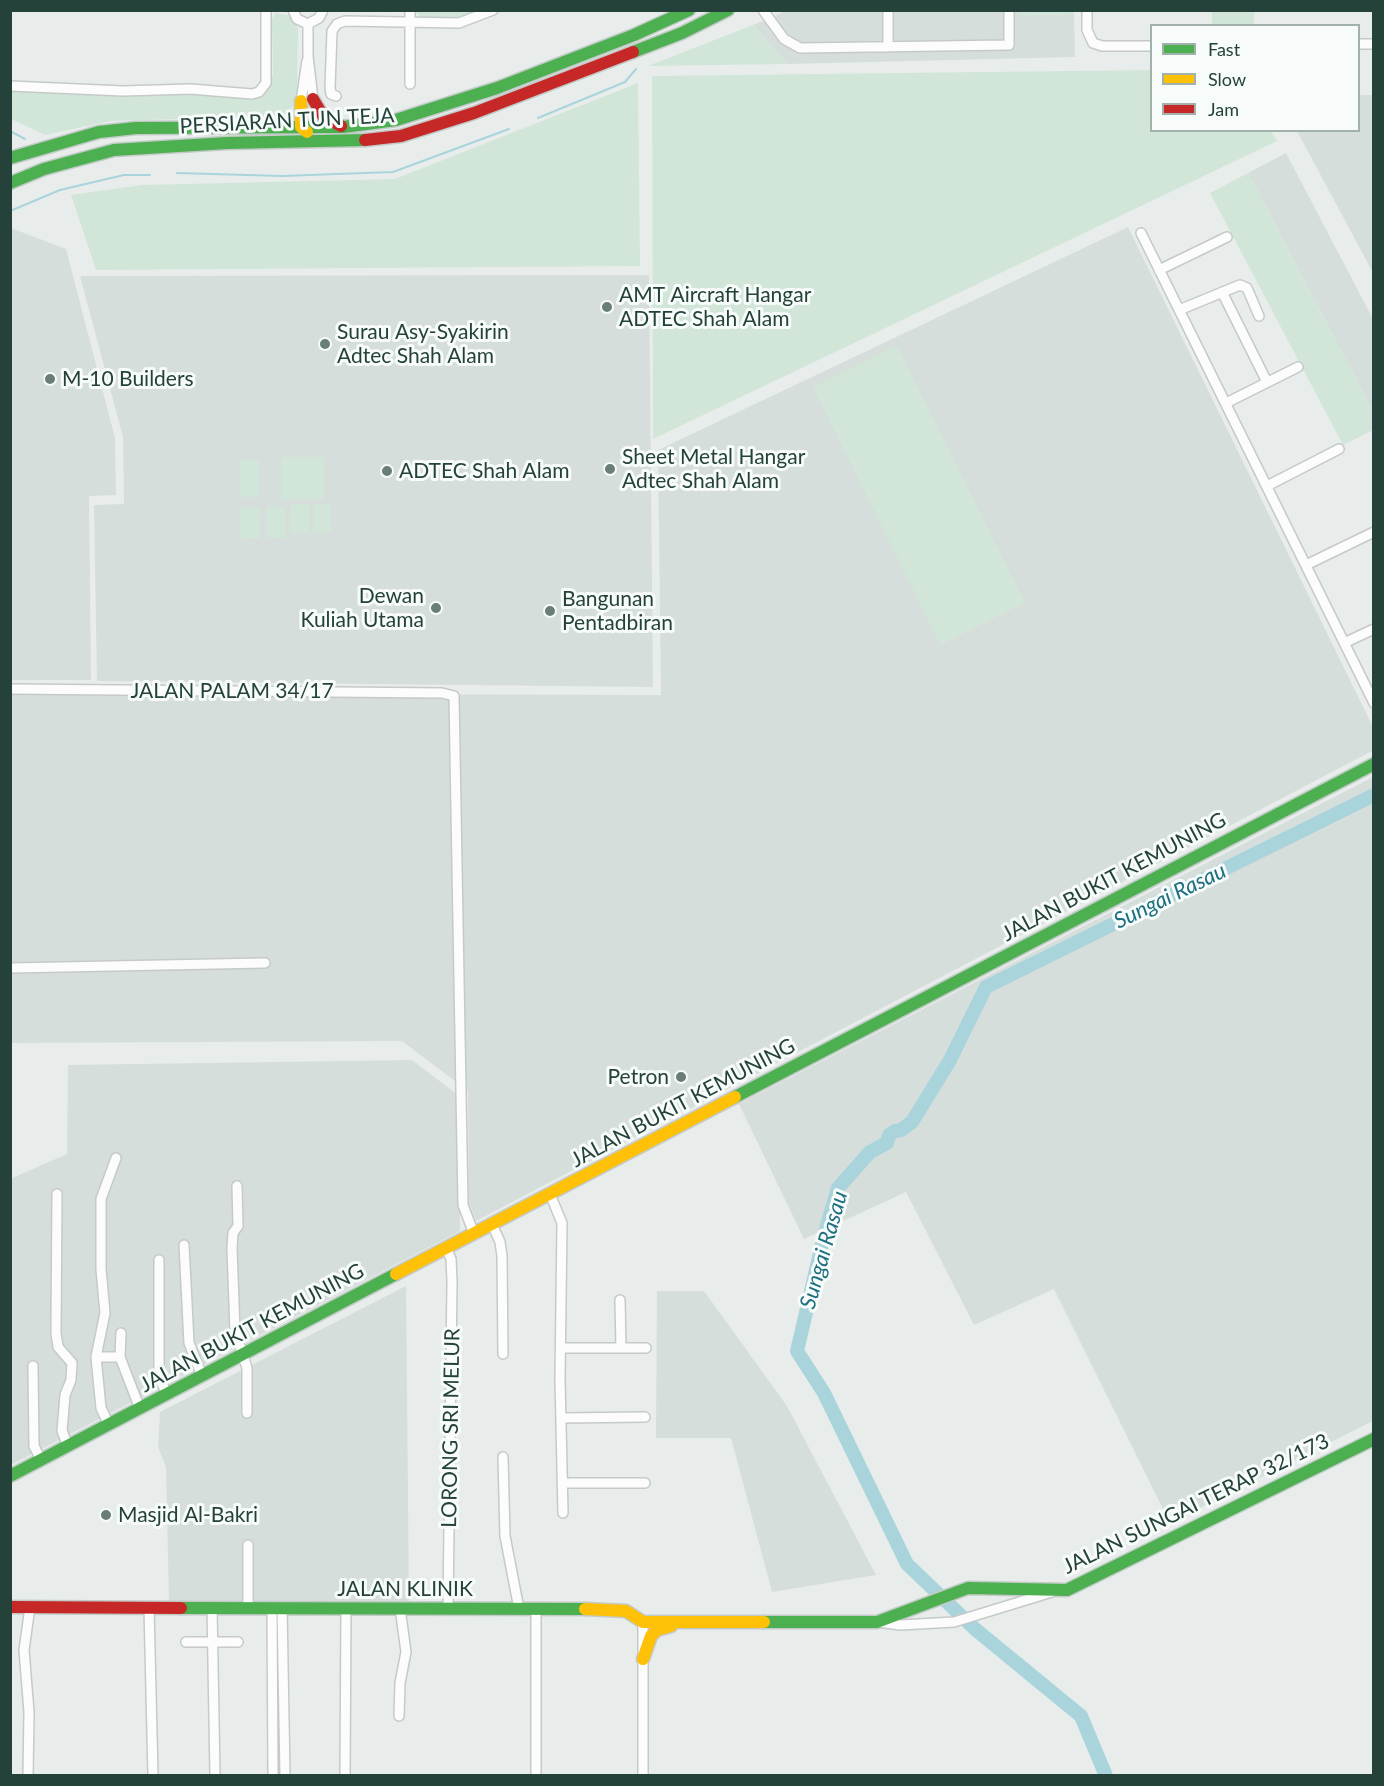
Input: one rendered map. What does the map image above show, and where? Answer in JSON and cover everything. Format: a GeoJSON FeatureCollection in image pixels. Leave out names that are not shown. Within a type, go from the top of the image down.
{"type":"FeatureCollection","features":[{"type":"Feature","properties":{"kind":"main road","name":"PERSIARAN TUN TEJA"},"geometry":{"type":"LineString","coordinates":[[10,183],[44,169],[114,150],[307,132],[396,120],[440,108],[634,35],[689,10]]}},
{"type":"Feature","properties":{"kind":"main road","name":"PERSIARAN TUN TEJA"},"geometry":{"type":"LineString","coordinates":[[10,158],[36,147],[99,132],[172,127],[274,127],[382,138],[431,128],[682,33],[728,10]]}},
{"type":"Feature","properties":{"kind":"main road"},"geometry":{"type":"LineString","coordinates":[[307,100],[323,116],[343,127]]}},
{"type":"Feature","properties":{"kind":"main road"},"geometry":{"type":"LineString","coordinates":[[307,100],[307,132]]}},
{"type":"Feature","properties":{"kind":"main road"},"geometry":{"type":"LineString","coordinates":[[274,127],[289,118],[307,100]]}},
{"type":"Feature","properties":{"kind":"main road","name":"JALAN BUKIT KEMUNING"},"geometry":{"type":"LineString","coordinates":[[10,1476],[1374,764]]}},
{"type":"Feature","properties":{"kind":"main road","name":"JALAN SUNGAI TERAP 32/173"},"geometry":{"type":"LineString","coordinates":[[643,1622],[877,1622],[968,1588],[1067,1590],[1374,1439]]}},
{"type":"Feature","properties":{"kind":"main road","name":"JALAN KLINIK"},"geometry":{"type":"LineString","coordinates":[[10,1607],[616,1610],[626,1611],[643,1622]]}},
{"type":"Feature","properties":{"kind":"main road"},"geometry":{"type":"LineString","coordinates":[[643,1659],[651,1636],[657,1630],[705,1622]]}},
{"type":"Feature","properties":{"kind":"street"},"geometry":{"type":"LineString","coordinates":[[10,86],[123,91],[190,89],[252,94],[259,92],[266,83],[266,10]]}},
{"type":"Feature","properties":{"kind":"street"},"geometry":{"type":"LineString","coordinates":[[293,10],[297,19],[308,24]]}},
{"type":"Feature","properties":{"kind":"street"},"geometry":{"type":"LineString","coordinates":[[308,24],[320,18],[323,10]]}},
{"type":"Feature","properties":{"kind":"street"},"geometry":{"type":"LineString","coordinates":[[410,10],[410,84]]}},
{"type":"Feature","properties":{"kind":"street"},"geometry":{"type":"LineString","coordinates":[[336,96],[332,94],[330,88],[332,31],[337,24],[345,21],[459,23],[493,10]]}},
{"type":"Feature","properties":{"kind":"street"},"geometry":{"type":"LineString","coordinates":[[763,10],[784,39],[800,48],[1009,45],[1009,10]]}},
{"type":"Feature","properties":{"kind":"street"},"geometry":{"type":"LineString","coordinates":[[888,10],[888,47]]}},
{"type":"Feature","properties":{"kind":"street"},"geometry":{"type":"LineString","coordinates":[[1087,10],[1087,30],[1094,43],[1102,46],[1150,46]]}},
{"type":"Feature","properties":{"kind":"street"},"geometry":{"type":"LineString","coordinates":[[307,100],[308,24]]}},
{"type":"Feature","properties":{"kind":"street"},"geometry":{"type":"LineString","coordinates":[[1141,233],[1374,704]]}},
{"type":"Feature","properties":{"kind":"street"},"geometry":{"type":"LineString","coordinates":[[1159,270],[1227,237]]}},
{"type":"Feature","properties":{"kind":"street"},"geometry":{"type":"LineString","coordinates":[[1179,310],[1244,285],[1259,316]]}},
{"type":"Feature","properties":{"kind":"street"},"geometry":{"type":"LineString","coordinates":[[1222,292],[1267,382]]}},
{"type":"Feature","properties":{"kind":"street"},"geometry":{"type":"LineString","coordinates":[[1226,403],[1298,367]]}},
{"type":"Feature","properties":{"kind":"street"},"geometry":{"type":"LineString","coordinates":[[1267,486],[1339,449]]}},
{"type":"Feature","properties":{"kind":"street"},"geometry":{"type":"LineString","coordinates":[[1305,565],[1374,532]]}},
{"type":"Feature","properties":{"kind":"street"},"geometry":{"type":"LineString","coordinates":[[1344,644],[1374,629]]}},
{"type":"Feature","properties":{"kind":"street","name":"JALAN PALAM 34/17"},"geometry":{"type":"LineString","coordinates":[[10,689],[442,693],[454,696],[463,1205],[474,1234]]}},
{"type":"Feature","properties":{"kind":"street"},"geometry":{"type":"LineString","coordinates":[[10,968],[265,963]]}},
{"type":"Feature","properties":{"kind":"street"},"geometry":{"type":"LineString","coordinates":[[109,1425],[101,1408],[96,1357],[105,1313],[101,1269],[101,1199],[116,1158]]}},
{"type":"Feature","properties":{"kind":"street"},"geometry":{"type":"LineString","coordinates":[[237,1186],[238,1226],[233,1233],[232,1248],[235,1331],[247,1368],[247,1413]]}},
{"type":"Feature","properties":{"kind":"street"},"geometry":{"type":"LineString","coordinates":[[57,1194],[56,1333],[58,1347],[72,1363],[71,1380],[65,1395],[62,1431],[68,1446]]}},
{"type":"Feature","properties":{"kind":"street"},"geometry":{"type":"LineString","coordinates":[[550,1194],[562,1223],[561,1418],[564,1513]]}},
{"type":"Feature","properties":{"kind":"street"},"geometry":{"type":"LineString","coordinates":[[492,1224],[500,1242],[502,1256],[503,1354]]}},
{"type":"Feature","properties":{"kind":"street"},"geometry":{"type":"LineString","coordinates":[[184,1245],[189,1343],[202,1376]]}},
{"type":"Feature","properties":{"kind":"street","name":"LORONG SRI MELUR"},"geometry":{"type":"LineString","coordinates":[[446,1248],[452,1263],[448,1608]]}},
{"type":"Feature","properties":{"kind":"street"},"geometry":{"type":"LineString","coordinates":[[159,1260],[159,1377],[167,1394]]}},
{"type":"Feature","properties":{"kind":"street"},"geometry":{"type":"LineString","coordinates":[[620,1300],[621,1348]]}},
{"type":"Feature","properties":{"kind":"street"},"geometry":{"type":"LineString","coordinates":[[121,1334],[120,1357],[140,1409]]}},
{"type":"Feature","properties":{"kind":"street"},"geometry":{"type":"LineString","coordinates":[[561,1348],[646,1348]]}},
{"type":"Feature","properties":{"kind":"street"},"geometry":{"type":"LineString","coordinates":[[96,1357],[120,1357]]}},
{"type":"Feature","properties":{"kind":"street"},"geometry":{"type":"LineString","coordinates":[[33,1366],[34,1446],[41,1460]]}},
{"type":"Feature","properties":{"kind":"street"},"geometry":{"type":"LineString","coordinates":[[561,1418],[645,1417]]}},
{"type":"Feature","properties":{"kind":"street"},"geometry":{"type":"LineString","coordinates":[[503,1457],[505,1536],[519,1609]]}},
{"type":"Feature","properties":{"kind":"street"},"geometry":{"type":"LineString","coordinates":[[562,1483],[645,1483]]}},
{"type":"Feature","properties":{"kind":"street"},"geometry":{"type":"LineString","coordinates":[[248,1607],[249,1545]]}},
{"type":"Feature","properties":{"kind":"street"},"geometry":{"type":"LineString","coordinates":[[877,1622],[900,1625],[954,1622],[1054,1591]]}},
{"type":"Feature","properties":{"kind":"street"},"geometry":{"type":"LineString","coordinates":[[28,1776],[29,1712],[24,1650],[30,1607]]}},
{"type":"Feature","properties":{"kind":"street"},"geometry":{"type":"LineString","coordinates":[[212,1607],[214,1776]]}},
{"type":"Feature","properties":{"kind":"street"},"geometry":{"type":"LineString","coordinates":[[273,1776],[277,1607]]}},
{"type":"Feature","properties":{"kind":"street"},"geometry":{"type":"LineString","coordinates":[[277,1607],[285,1776]]}},
{"type":"Feature","properties":{"kind":"street"},"geometry":{"type":"LineString","coordinates":[[149,1608],[153,1776]]}},
{"type":"Feature","properties":{"kind":"street"},"geometry":{"type":"LineString","coordinates":[[345,1776],[346,1608]]}},
{"type":"Feature","properties":{"kind":"street"},"geometry":{"type":"LineString","coordinates":[[399,1716],[400,1683],[406,1652],[400,1608]]}},
{"type":"Feature","properties":{"kind":"street"},"geometry":{"type":"LineString","coordinates":[[536,1609],[536,1776]]}},
{"type":"Feature","properties":{"kind":"street"},"geometry":{"type":"LineString","coordinates":[[643,1622],[643,1776]]}},
{"type":"Feature","properties":{"kind":"street"},"geometry":{"type":"LineString","coordinates":[[186,1642],[238,1642]]}},
{"type":"Feature","properties":{"kind":"shaded area"},"geometry":{"type":"Polygon","coordinates":[[[788,10],[1019,10],[1019,15],[1074,14],[1075,57],[787,64],[753,25],[788,10]]]}},
{"type":"Feature","properties":{"kind":"shaded area"},"geometry":{"type":"Polygon","coordinates":[[[1360,95],[1373,95],[1373,273],[1298,132],[1360,132],[1360,95]]]}},
{"type":"Feature","properties":{"kind":"shaded area"},"geometry":{"type":"Polygon","coordinates":[[[1286,153],[1373,319],[1373,412],[1248,173],[1286,153]]]}},
{"type":"Feature","properties":{"kind":"shaded area"},"geometry":{"type":"Polygon","coordinates":[[[1128,227],[1373,727],[1374,750],[476,1221],[469,1202],[468,1091],[402,1041],[11,1043],[10,693],[661,695],[658,450],[1128,227]]]}},
{"type":"Feature","properties":{"kind":"shaded area"},"geometry":{"type":"Polygon","coordinates":[[[11,228],[66,249],[115,438],[116,495],[89,496],[91,680],[11,680],[11,228]]]}},
{"type":"Feature","properties":{"kind":"shaded area","name":"ADTEC Shah Alam"},"geometry":{"type":"Polygon","coordinates":[[[649,275],[653,687],[97,681],[94,505],[124,504],[123,437],[80,276],[649,275]]]}},
{"type":"Feature","properties":{"kind":"shaded area"},"geometry":{"type":"Polygon","coordinates":[[[1373,777],[1373,1421],[1170,1523],[1054,1289],[974,1325],[906,1192],[804,1239],[739,1104],[1373,777]]]}},
{"type":"Feature","properties":{"kind":"shaded area"},"geometry":{"type":"Polygon","coordinates":[[[412,1060],[458,1095],[460,1231],[11,1465],[10,1179],[67,1154],[68,1065],[412,1060]]]}},
{"type":"Feature","properties":{"kind":"shaded area"},"geometry":{"type":"Polygon","coordinates":[[[406,1286],[409,1601],[169,1601],[166,1467],[158,1447],[160,1412],[406,1286]]]}},
{"type":"Feature","properties":{"kind":"shaded area"},"geometry":{"type":"Polygon","coordinates":[[[657,1291],[704,1291],[787,1406],[876,1575],[772,1592],[731,1438],[656,1438],[657,1291]]]}},
{"type":"Feature","properties":{"kind":"green space"},"geometry":{"type":"Polygon","coordinates":[[[414,10],[481,11],[460,18],[420,17],[414,10]]]}},
{"type":"Feature","properties":{"kind":"green space"},"geometry":{"type":"Polygon","coordinates":[[[1019,11],[1074,11],[1074,14],[1019,15],[1019,11]]]}},
{"type":"Feature","properties":{"kind":"green space"},"geometry":{"type":"Polygon","coordinates":[[[1212,11],[1254,11],[1254,24],[1212,24],[1212,11]]]}},
{"type":"Feature","properties":{"kind":"green space"},"geometry":{"type":"Polygon","coordinates":[[[275,13],[288,15],[298,28],[297,100],[286,116],[111,121],[45,135],[11,119],[10,90],[263,94],[270,86],[273,74],[272,19],[275,13]]]}},
{"type":"Feature","properties":{"kind":"green space"},"geometry":{"type":"Polygon","coordinates":[[[753,25],[787,64],[648,66],[753,25]]]}},
{"type":"Feature","properties":{"kind":"green space"},"geometry":{"type":"Polygon","coordinates":[[[1150,70],[1150,132],[1272,132],[1277,141],[653,439],[652,76],[1150,70]]]}},
{"type":"Feature","properties":{"kind":"green space"},"geometry":{"type":"Polygon","coordinates":[[[638,83],[640,266],[96,270],[71,195],[142,185],[395,179],[638,83]]]}},
{"type":"Feature","properties":{"kind":"green space"},"geometry":{"type":"Polygon","coordinates":[[[1248,173],[1373,412],[1373,430],[1343,445],[1210,193],[1248,173]]]}},
{"type":"Feature","properties":{"kind":"green space"},"geometry":{"type":"Polygon","coordinates":[[[897,346],[1025,603],[941,645],[813,387],[897,346]]]}},
{"type":"Feature","properties":{"kind":"green space"},"geometry":{"type":"Polygon","coordinates":[[[281,457],[324,457],[324,499],[281,499],[281,457]]]}},
{"type":"Feature","properties":{"kind":"green space"},"geometry":{"type":"Polygon","coordinates":[[[240,460],[259,460],[259,497],[240,497],[240,460]]]}},
{"type":"Feature","properties":{"kind":"green space"},"geometry":{"type":"Polygon","coordinates":[[[291,504],[309,504],[309,533],[290,532],[291,504]]]}},
{"type":"Feature","properties":{"kind":"green space"},"geometry":{"type":"Polygon","coordinates":[[[331,504],[331,533],[313,533],[313,505],[331,504]]]}},
{"type":"Feature","properties":{"kind":"green space"},"geometry":{"type":"Polygon","coordinates":[[[239,507],[259,507],[260,538],[240,539],[239,507]]]}},
{"type":"Feature","properties":{"kind":"green space"},"geometry":{"type":"Polygon","coordinates":[[[266,507],[285,507],[285,538],[266,538],[266,507]]]}},
{"type":"Feature","properties":{"kind":"waterway"},"geometry":{"type":"LineString","coordinates":[[538,118],[625,82],[636,69]]}},
{"type":"Feature","properties":{"kind":"waterway"},"geometry":{"type":"LineString","coordinates":[[177,173],[282,176],[393,172],[509,129]]}},
{"type":"Feature","properties":{"kind":"waterway"},"geometry":{"type":"LineString","coordinates":[[10,131],[25,139]]}},
{"type":"Feature","properties":{"kind":"waterway"},"geometry":{"type":"LineString","coordinates":[[10,211],[60,190],[124,175],[150,175]]}},
{"type":"Feature","properties":{"kind":"waterway","name":"Sungai Rasau"},"geometry":{"type":"LineString","coordinates":[[1106,1776],[1081,1716],[975,1629],[907,1564],[824,1393],[797,1351],[823,1240],[838,1188],[870,1152],[887,1143],[889,1135],[912,1122],[950,1060],[986,987],[1374,795]]}},
{"type":"Feature","properties":{"kind":"traffic: fast"},"geometry":{"type":"LineString","coordinates":[[10,158],[99,132],[136,128],[343,127],[396,120],[497,88],[634,35],[689,10]]}},
{"type":"Feature","properties":{"kind":"traffic: fast"},"geometry":{"type":"LineString","coordinates":[[633,52],[682,33],[728,10]]}},
{"type":"Feature","properties":{"kind":"traffic: fast"},"geometry":{"type":"LineString","coordinates":[[10,183],[44,169],[114,150],[227,143],[365,140]]}},
{"type":"Feature","properties":{"kind":"traffic: fast"},"geometry":{"type":"LineString","coordinates":[[735,1097],[1374,764]]}},
{"type":"Feature","properties":{"kind":"traffic: fast"},"geometry":{"type":"LineString","coordinates":[[10,1476],[396,1274]]}},
{"type":"Feature","properties":{"kind":"traffic: fast"},"geometry":{"type":"LineString","coordinates":[[764,1622],[877,1622],[968,1588],[1067,1590],[1374,1439]]}},
{"type":"Feature","properties":{"kind":"traffic: fast"},"geometry":{"type":"LineString","coordinates":[[181,1608],[585,1609]]}},
{"type":"Feature","properties":{"kind":"traffic: slow"},"geometry":{"type":"LineString","coordinates":[[301,101],[301,127],[307,132]]}},
{"type":"Feature","properties":{"kind":"traffic: slow"},"geometry":{"type":"LineString","coordinates":[[396,1274],[735,1097]]}},
{"type":"Feature","properties":{"kind":"traffic: slow"},"geometry":{"type":"LineString","coordinates":[[585,1609],[626,1611],[643,1622],[764,1622]]}},
{"type":"Feature","properties":{"kind":"traffic: slow"},"geometry":{"type":"LineString","coordinates":[[643,1659],[651,1636],[657,1630],[671,1626]]}},
{"type":"Feature","properties":{"kind":"traffic: jam"},"geometry":{"type":"LineString","coordinates":[[365,140],[401,136],[474,113],[633,52]]}},
{"type":"Feature","properties":{"kind":"traffic: jam"},"geometry":{"type":"LineString","coordinates":[[313,99],[323,116],[341,126]]}},
{"type":"Feature","properties":{"kind":"traffic: jam"},"geometry":{"type":"LineString","coordinates":[[10,1607],[181,1608]]}},
{"type":"Feature","properties":{"kind":"place","name":"AMT Aircraft Hangar ADTEC Shah Alam"},"geometry":{"type":"Point","coordinates":[607,307]}},
{"type":"Feature","properties":{"kind":"place","name":"Surau Asy-Syakirin Adtec Shah Alam"},"geometry":{"type":"Point","coordinates":[325,344]}},
{"type":"Feature","properties":{"kind":"place","name":"M-10 Builders"},"geometry":{"type":"Point","coordinates":[50,379]}},
{"type":"Feature","properties":{"kind":"place","name":"Sheet Metal Hangar Adtec Shah Alam"},"geometry":{"type":"Point","coordinates":[610,469]}},
{"type":"Feature","properties":{"kind":"place","name":"ADTEC Shah Alam"},"geometry":{"type":"Point","coordinates":[387,471]}},
{"type":"Feature","properties":{"kind":"place","name":"Dewan Kuliah Utama"},"geometry":{"type":"Point","coordinates":[436,608]}},
{"type":"Feature","properties":{"kind":"place","name":"Bangunan Pentadbiran"},"geometry":{"type":"Point","coordinates":[550,611]}},
{"type":"Feature","properties":{"kind":"place","name":"Petron"},"geometry":{"type":"Point","coordinates":[681,1077]}},
{"type":"Feature","properties":{"kind":"place","name":"Masjid Al-Bakri"},"geometry":{"type":"Point","coordinates":[106,1515]}}]}
